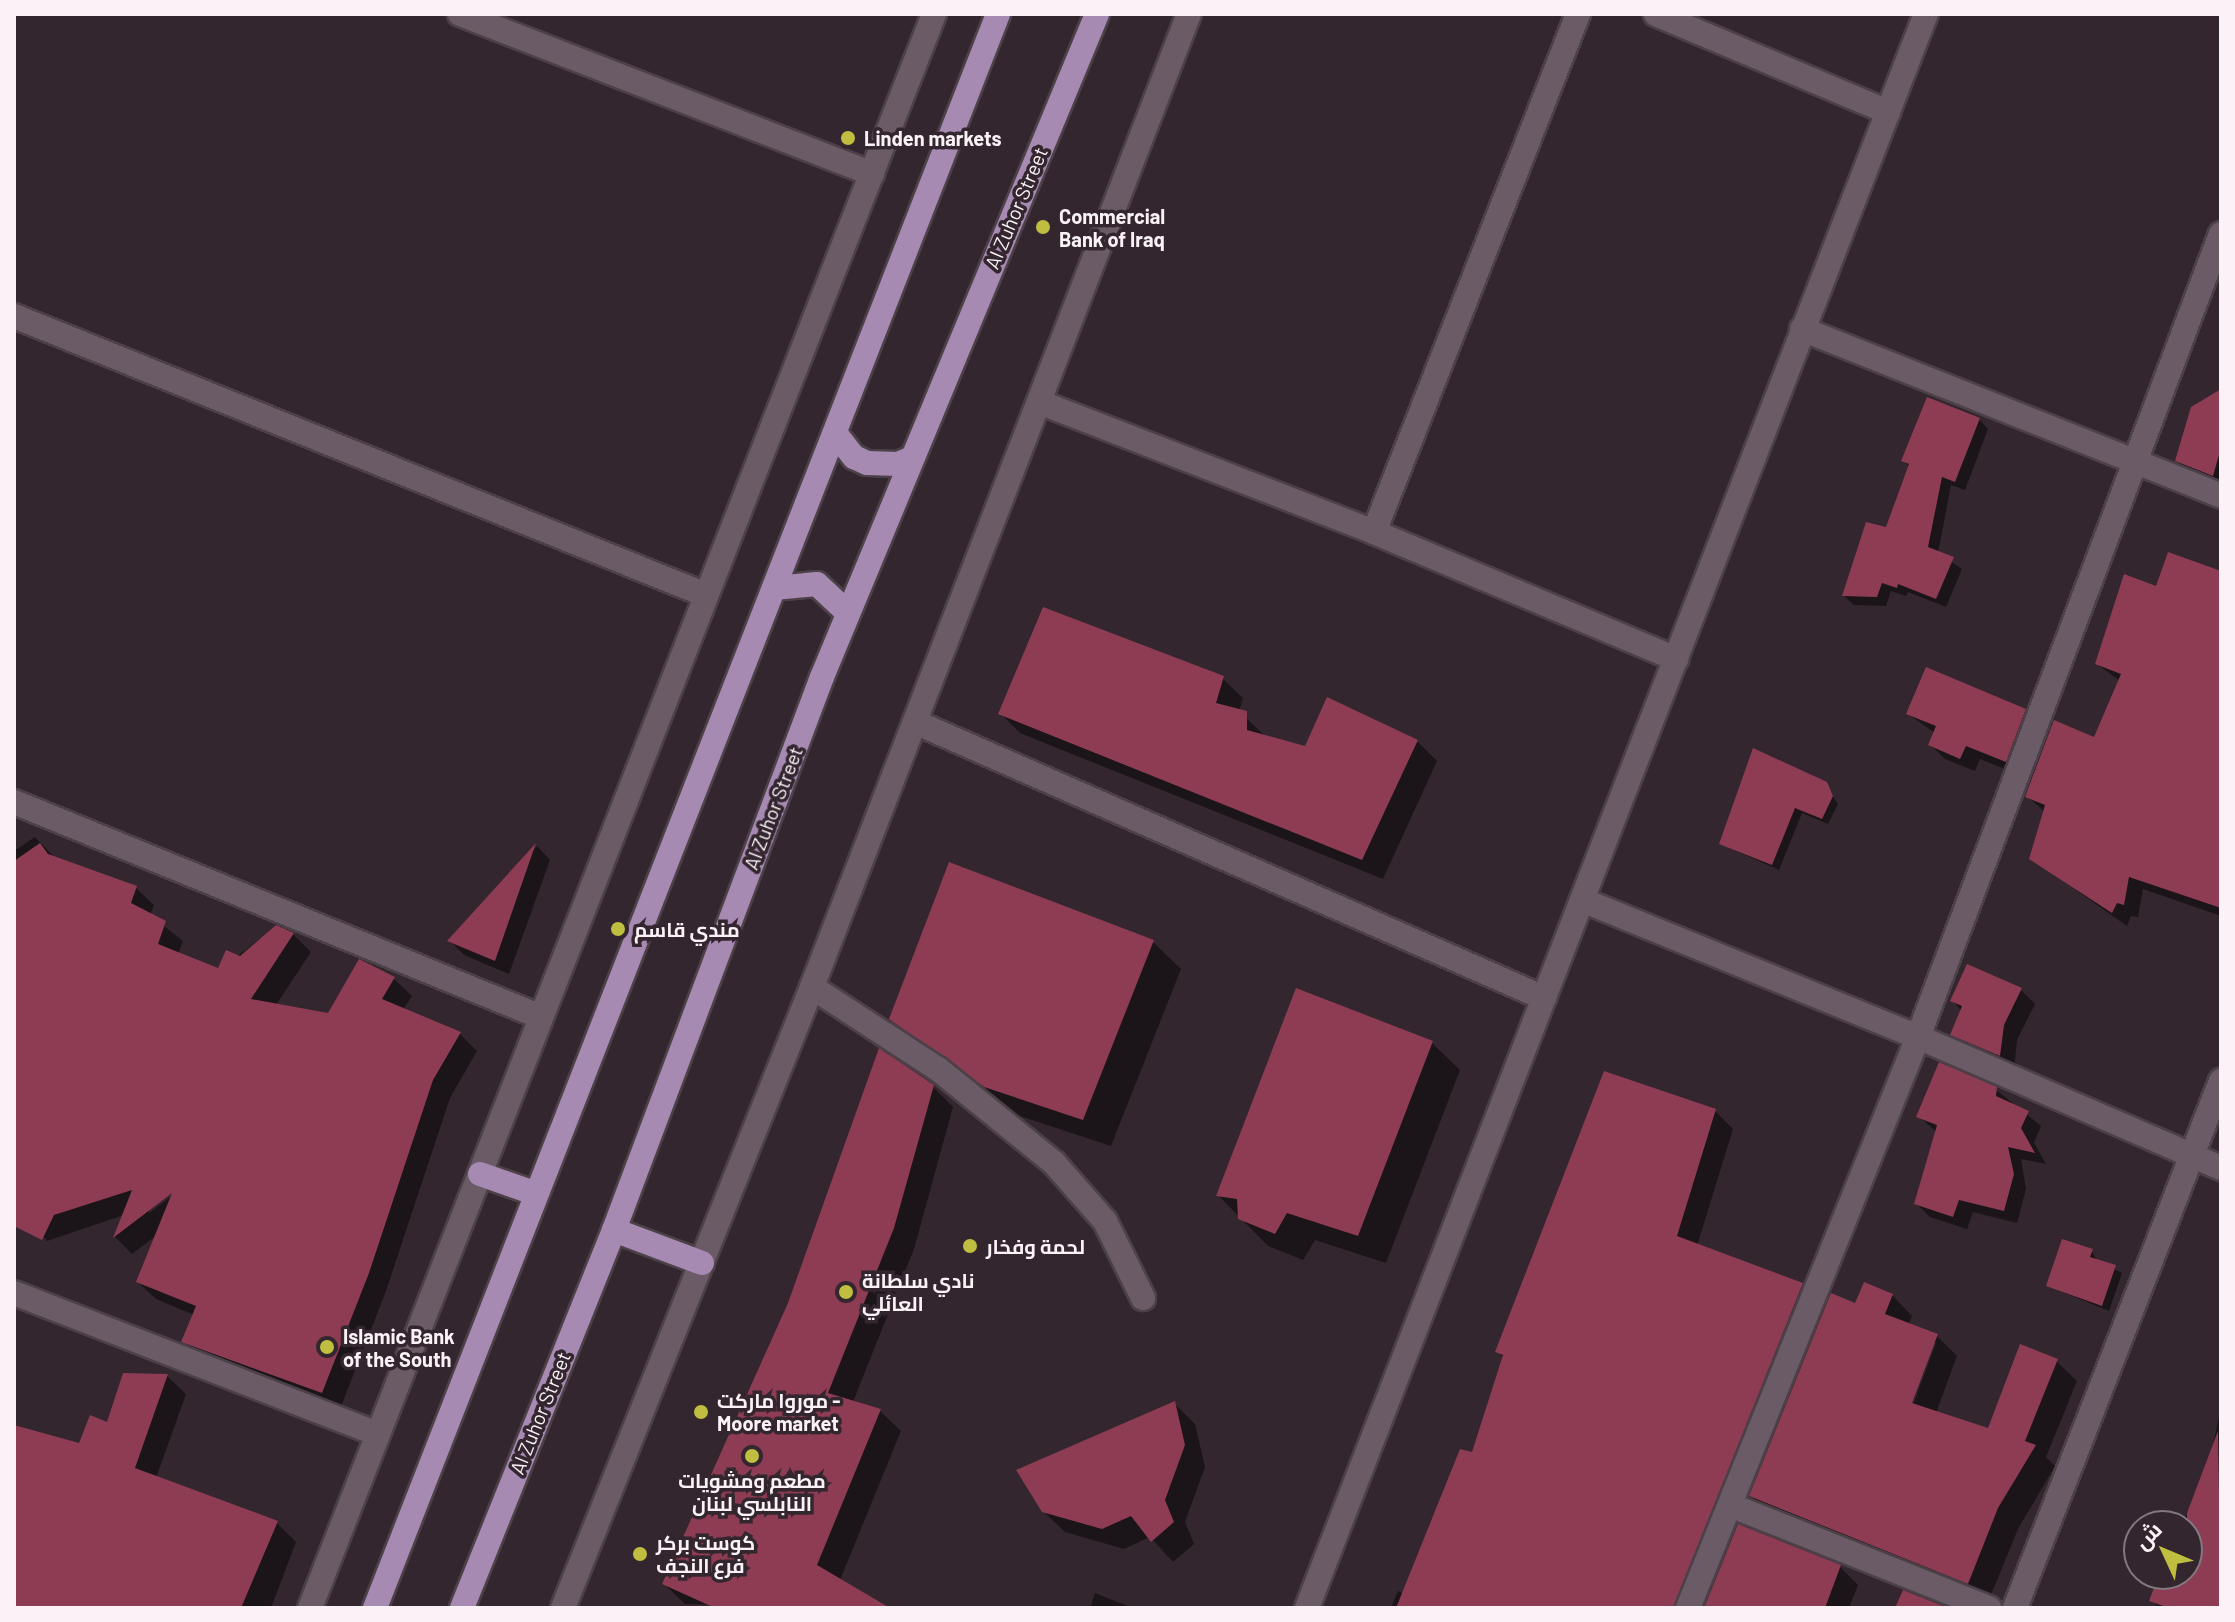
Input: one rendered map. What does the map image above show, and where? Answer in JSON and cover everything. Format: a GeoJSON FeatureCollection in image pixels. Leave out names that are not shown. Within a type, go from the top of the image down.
{"type":"FeatureCollection","features":[{"type":"Feature","properties":{"kind":"main road"},"geometry":{"type":"LineString","coordinates":[[375,1608],[998,14]]}},
{"type":"Feature","properties":{"kind":"main road","name":"Al Zuhor Street"},"geometry":{"type":"LineString","coordinates":[[462,1608],[614,1230],[848,613],[1097,14]]}},
{"type":"Feature","properties":{"kind":"main road"},"geometry":{"type":"LineString","coordinates":[[835,433],[854,457],[867,463],[898,464],[912,458]]}},
{"type":"Feature","properties":{"kind":"main road"},"geometry":{"type":"LineString","coordinates":[[774,588],[817,584],[848,613]]}},
{"type":"Feature","properties":{"kind":"main road"},"geometry":{"type":"LineString","coordinates":[[480,1174],[537,1194]]}},
{"type":"Feature","properties":{"kind":"main road"},"geometry":{"type":"LineString","coordinates":[[614,1230],[702,1263]]}},
{"type":"Feature","properties":{"kind":"street"},"geometry":{"type":"LineString","coordinates":[[460,14],[872,174]]}},
{"type":"Feature","properties":{"kind":"street"},"geometry":{"type":"LineString","coordinates":[[310,1608],[934,14]]}},
{"type":"Feature","properties":{"kind":"street"},"geometry":{"type":"LineString","coordinates":[[563,1608],[812,987],[1189,14]]}},
{"type":"Feature","properties":{"kind":"street"},"geometry":{"type":"LineString","coordinates":[[1374,532],[1578,14]]}},
{"type":"Feature","properties":{"kind":"street"},"geometry":{"type":"LineString","coordinates":[[1656,14],[1888,112]]}},
{"type":"Feature","properties":{"kind":"street"},"geometry":{"type":"LineString","coordinates":[[1307,1608],[1926,14]]}},
{"type":"Feature","properties":{"kind":"street"},"geometry":{"type":"LineString","coordinates":[[1688,1608],[1918,1037],[2221,234]]}},
{"type":"Feature","properties":{"kind":"street"},"geometry":{"type":"LineString","coordinates":[[14,316],[706,595]]}},
{"type":"Feature","properties":{"kind":"street"},"geometry":{"type":"LineString","coordinates":[[1802,329],[2221,496]]}},
{"type":"Feature","properties":{"kind":"street"},"geometry":{"type":"LineString","coordinates":[[1039,402],[1374,532],[1676,659]]}},
{"type":"Feature","properties":{"kind":"street"},"geometry":{"type":"LineString","coordinates":[[915,722],[1544,998]]}},
{"type":"Feature","properties":{"kind":"street"},"geometry":{"type":"LineString","coordinates":[[14,802],[541,1017]]}},
{"type":"Feature","properties":{"kind":"street"},"geometry":{"type":"LineString","coordinates":[[1582,900],[1918,1037],[2221,1168]]}},
{"type":"Feature","properties":{"kind":"street"},"geometry":{"type":"LineString","coordinates":[[812,987],[938,1069],[1054,1163],[1105,1221],[1143,1298]]}},
{"type":"Feature","properties":{"kind":"street"},"geometry":{"type":"LineString","coordinates":[[2015,1608],[2194,1157],[2221,1081]]}},
{"type":"Feature","properties":{"kind":"street"},"geometry":{"type":"LineString","coordinates":[[14,1293],[378,1434]]}},
{"type":"Feature","properties":{"kind":"street"},"geometry":{"type":"LineString","coordinates":[[1730,1505],[1989,1608]]}},
{"type":"Feature","properties":{"kind":"building"},"geometry":{"type":"Polygon","coordinates":[[[2221,389],[2221,448],[2213,476],[2175,461],[2191,407],[2221,389]]]}},
{"type":"Feature","properties":{"kind":"building"},"geometry":{"type":"Polygon","coordinates":[[[1927,397],[1980,418],[1955,482],[1942,477],[1928,547],[1954,557],[1936,599],[1898,584],[1897,588],[1882,583],[1877,597],[1842,596],[1866,522],[1886,527],[1909,464],[1901,461],[1927,397]]]}},
{"type":"Feature","properties":{"kind":"building"},"geometry":{"type":"Polygon","coordinates":[[[2168,552],[2221,571],[2221,908],[2129,877],[2124,905],[2117,903],[2112,913],[2029,859],[2045,805],[2025,797],[2054,720],[2094,737],[2121,674],[2095,664],[2124,574],[2156,586],[2168,552]]]}},
{"type":"Feature","properties":{"kind":"building"},"geometry":{"type":"Polygon","coordinates":[[[1043,607],[1224,676],[1216,703],[1247,711],[1247,730],[1305,746],[1327,697],[1418,740],[1362,860],[998,714],[1043,607]]]}},
{"type":"Feature","properties":{"kind":"building"},"geometry":{"type":"Polygon","coordinates":[[[1926,667],[2026,709],[2006,762],[1966,746],[1960,759],[1928,745],[1936,726],[1906,714],[1926,667]]]}},
{"type":"Feature","properties":{"kind":"building"},"geometry":{"type":"Polygon","coordinates":[[[1753,748],[1827,782],[1833,796],[1822,819],[1795,808],[1772,865],[1719,844],[1753,748]]]}},
{"type":"Feature","properties":{"kind":"building"},"geometry":{"type":"Polygon","coordinates":[[[40,843],[48,854],[137,886],[131,903],[166,921],[158,944],[218,968],[226,950],[240,956],[276,925],[294,933],[251,999],[328,1013],[359,959],[395,977],[382,999],[461,1032],[433,1080],[369,1273],[322,1393],[181,1342],[196,1306],[136,1282],[172,1193],[113,1238],[132,1190],[54,1215],[42,1240],[14,1226],[14,861],[40,843]]]}},
{"type":"Feature","properties":{"kind":"building"},"geometry":{"type":"Polygon","coordinates":[[[536,843],[495,961],[447,941],[536,843]]]}},
{"type":"Feature","properties":{"kind":"building"},"geometry":{"type":"Polygon","coordinates":[[[949,862],[1154,940],[1083,1120],[984,1087],[889,1019],[949,862]]]}},
{"type":"Feature","properties":{"kind":"building"},"geometry":{"type":"Polygon","coordinates":[[[1967,964],[2022,988],[2004,1025],[2000,1056],[1950,1035],[1962,1006],[1950,1001],[1967,964]]]}},
{"type":"Feature","properties":{"kind":"building"},"geometry":{"type":"Polygon","coordinates":[[[1296,988],[1433,1041],[1358,1236],[1287,1213],[1275,1234],[1238,1219],[1237,1199],[1216,1196],[1296,988]]]}},
{"type":"Feature","properties":{"kind":"building"},"geometry":{"type":"Polygon","coordinates":[[[879,1048],[934,1085],[894,1228],[828,1393],[881,1409],[817,1565],[890,1608],[715,1608],[662,1584],[788,1303],[879,1048]]]}},
{"type":"Feature","properties":{"kind":"building"},"geometry":{"type":"Polygon","coordinates":[[[1939,1062],[1997,1087],[1996,1096],[2029,1111],[2021,1128],[2035,1153],[2008,1147],[2014,1174],[2004,1211],[1959,1200],[1953,1217],[1914,1204],[1937,1125],[1916,1117],[1939,1062]]]}},
{"type":"Feature","properties":{"kind":"building"},"geometry":{"type":"Polygon","coordinates":[[[1604,1071],[1716,1109],[1677,1236],[1803,1283],[1673,1608],[1396,1608],[1460,1449],[1472,1452],[1503,1355],[1495,1352],[1604,1071]]]}},
{"type":"Feature","properties":{"kind":"building"},"geometry":{"type":"Polygon","coordinates":[[[2062,1239],[2093,1249],[2090,1257],[2116,1265],[2102,1306],[2046,1286],[2062,1239]]]}},
{"type":"Feature","properties":{"kind":"building"},"geometry":{"type":"Polygon","coordinates":[[[1864,1282],[1893,1294],[1885,1314],[1938,1334],[1912,1403],[1988,1428],[2020,1344],[2058,1359],[2025,1441],[2036,1445],[1998,1508],[1968,1584],[1749,1496],[1831,1293],[1855,1303],[1864,1282]]]}},
{"type":"Feature","properties":{"kind":"building"},"geometry":{"type":"Polygon","coordinates":[[[123,1373],[168,1374],[135,1468],[278,1521],[241,1608],[14,1608],[14,1425],[79,1443],[90,1415],[107,1422],[123,1373]]]}},
{"type":"Feature","properties":{"kind":"building"},"geometry":{"type":"Polygon","coordinates":[[[1175,1401],[1185,1445],[1165,1500],[1174,1522],[1151,1542],[1131,1516],[1102,1529],[1042,1512],[1016,1470],[1175,1401]]]}},
{"type":"Feature","properties":{"kind":"building"},"geometry":{"type":"Polygon","coordinates":[[[2218,1431],[2221,1608],[2169,1608],[2149,1601],[2153,1590],[2203,1590],[2203,1510],[2188,1510],[2218,1431]]]}},
{"type":"Feature","properties":{"kind":"building"},"geometry":{"type":"Polygon","coordinates":[[[1738,1524],[1841,1565],[1825,1608],[1704,1608],[1738,1524]]]}},
{"type":"Feature","properties":{"kind":"building"},"geometry":{"type":"Polygon","coordinates":[[[1903,1590],[1948,1608],[1895,1608],[1903,1590]]]}},
{"type":"Feature","properties":{"kind":"place","name":"Linden markets"},"geometry":{"type":"Point","coordinates":[848,138]}},
{"type":"Feature","properties":{"kind":"place","name":"Commercial Bank of Iraq"},"geometry":{"type":"Point","coordinates":[1043,227]}},
{"type":"Feature","properties":{"kind":"place","name":"مندي قاسم"},"geometry":{"type":"Point","coordinates":[618,929]}},
{"type":"Feature","properties":{"kind":"place","name":"لحمة وفخار"},"geometry":{"type":"Point","coordinates":[970,1246]}},
{"type":"Feature","properties":{"kind":"place","name":"نادي سلطانة العائلي"},"geometry":{"type":"Point","coordinates":[846,1292]}},
{"type":"Feature","properties":{"kind":"place","name":"Islamic Bank of the South"},"geometry":{"type":"Point","coordinates":[327,1347]}},
{"type":"Feature","properties":{"kind":"place","name":"موروا ماركت - Moore market"},"geometry":{"type":"Point","coordinates":[701,1412]}},
{"type":"Feature","properties":{"kind":"place","name":"مطعم ومشويات النابلسي لبنان"},"geometry":{"type":"Point","coordinates":[752,1456]}},
{"type":"Feature","properties":{"kind":"place","name":"كوست بركر فرع النجف"},"geometry":{"type":"Point","coordinates":[640,1554]}}]}
